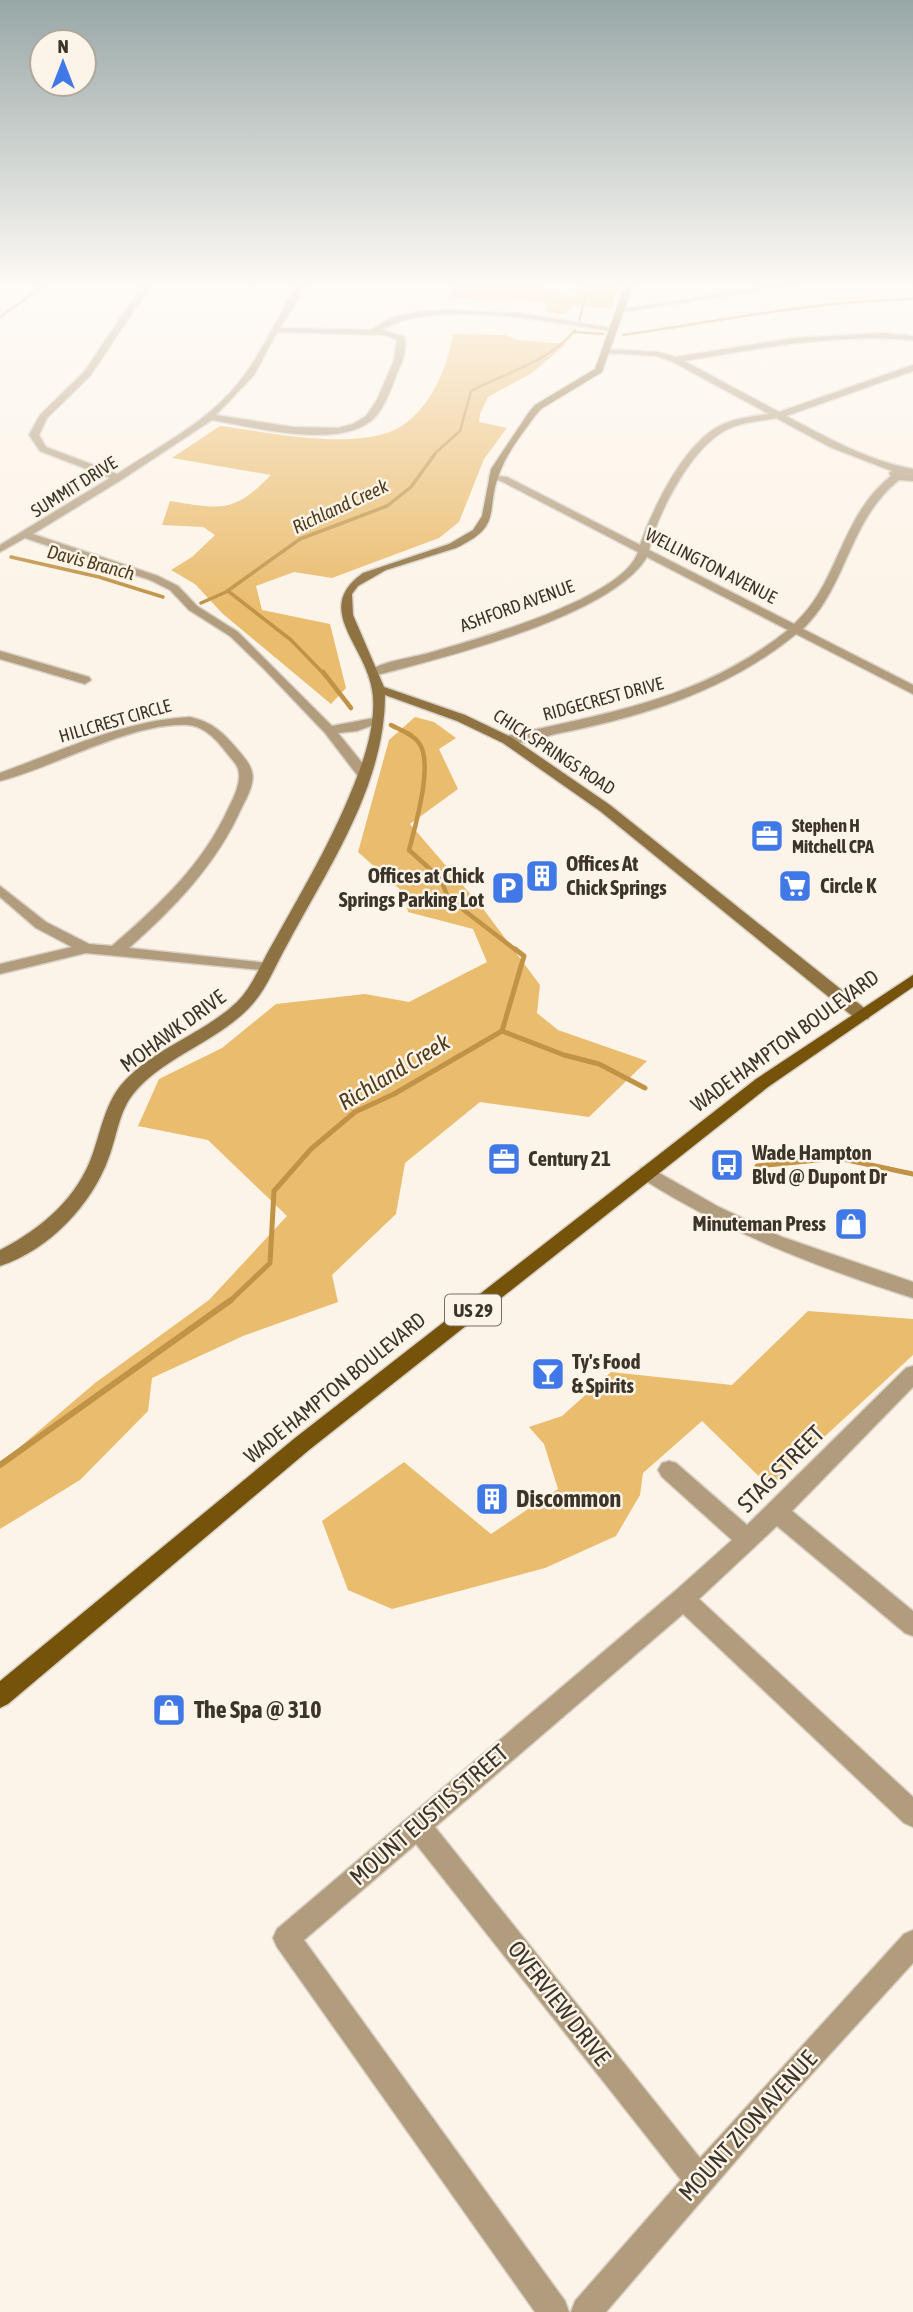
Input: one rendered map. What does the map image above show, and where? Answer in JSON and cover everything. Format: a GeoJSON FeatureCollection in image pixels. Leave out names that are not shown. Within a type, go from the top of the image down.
{"type":"FeatureCollection","features":[{"type":"Feature","properties":{"kind":"main road","name":"WADE HAMPTON BOULEVARD"},"geometry":{"type":"LineString","coordinates":[[0,1696],[302,1444],[647,1172],[762,1083],[913,980]]}},
{"type":"Feature","properties":{"kind":"street"},"geometry":{"type":"LineString","coordinates":[[71,390],[43,417],[34,435],[43,449],[118,478]]}},
{"type":"Feature","properties":{"kind":"street","name":"SUMMIT DRIVE"},"geometry":{"type":"LineString","coordinates":[[0,549],[118,478],[210,417],[238,390]]}},
{"type":"Feature","properties":{"kind":"street"},"geometry":{"type":"LineString","coordinates":[[210,417],[322,431],[358,425],[371,418],[387,390]]}},
{"type":"Feature","properties":{"kind":"street"},"geometry":{"type":"LineString","coordinates":[[379,688],[349,617],[346,601],[348,592],[367,575],[453,546],[474,533],[489,517],[492,477],[501,459],[538,407],[568,390]]}},
{"type":"Feature","properties":{"kind":"street"},"geometry":{"type":"LineString","coordinates":[[731,390],[842,449],[907,473]]}},
{"type":"Feature","properties":{"kind":"street","name":"ASHFORD AVENUE"},"geometry":{"type":"LineString","coordinates":[[374,672],[538,620],[598,595],[623,578],[638,563],[646,540],[679,478],[702,444],[716,432],[729,426],[778,415],[850,390]]}},
{"type":"Feature","properties":{"kind":"street","name":"RIDGECREST DRIVE"},"geometry":{"type":"LineString","coordinates":[[507,740],[593,724],[687,694],[735,671],[795,628],[815,608],[827,589],[856,519],[870,498],[907,473]]}},
{"type":"Feature","properties":{"kind":"street","name":"WELLINGTON AVENUE"},"geometry":{"type":"LineString","coordinates":[[492,477],[504,479],[913,689]]}},
{"type":"Feature","properties":{"kind":"street"},"geometry":{"type":"LineString","coordinates":[[26,535],[154,578],[174,588],[193,608],[242,642],[329,730],[363,773]]}},
{"type":"Feature","properties":{"kind":"street"},"geometry":{"type":"LineString","coordinates":[[0,655],[85,680]]}},
{"type":"Feature","properties":{"kind":"street","name":"CHICK SPRINGS ROAD"},"geometry":{"type":"LineString","coordinates":[[379,688],[461,718],[507,740],[605,808],[862,1015]]}},
{"type":"Feature","properties":{"kind":"street","name":"MOHAWK DRIVE"},"geometry":{"type":"LineString","coordinates":[[0,1259],[60,1220],[91,1183],[117,1105],[136,1079],[173,1052],[219,1026],[244,1005],[267,968],[358,796],[369,758],[379,688]]}},
{"type":"Feature","properties":{"kind":"street"},"geometry":{"type":"LineString","coordinates":[[329,730],[357,727],[375,720]]}},
{"type":"Feature","properties":{"kind":"street","name":"HILLCREST CIRCLE"},"geometry":{"type":"LineString","coordinates":[[0,777],[116,738],[172,722],[189,721],[218,733],[243,764],[246,774],[242,792],[232,817],[202,869],[185,889],[116,951]]}},
{"type":"Feature","properties":{"kind":"street"},"geometry":{"type":"LineString","coordinates":[[0,890],[41,925],[86,948]]}},
{"type":"Feature","properties":{"kind":"street"},"geometry":{"type":"LineString","coordinates":[[0,969],[86,948],[267,968]]}},
{"type":"Feature","properties":{"kind":"street"},"geometry":{"type":"LineString","coordinates":[[647,1172],[690,1201],[802,1255],[913,1290]]}},
{"type":"Feature","properties":{"kind":"street","name":"STAG STREET"},"geometry":{"type":"LineString","coordinates":[[683,1599],[777,1513],[913,1374]]}},
{"type":"Feature","properties":{"kind":"street"},"geometry":{"type":"LineString","coordinates":[[669,1470],[748,1540]]}},
{"type":"Feature","properties":{"kind":"street"},"geometry":{"type":"LineString","coordinates":[[777,1513],[913,1625]]}},
{"type":"Feature","properties":{"kind":"street"},"geometry":{"type":"LineString","coordinates":[[683,1599],[913,1814]]}},
{"type":"Feature","properties":{"kind":"street","name":"MOUNT EUSTIS STREET"},"geometry":{"type":"LineString","coordinates":[[554,2312],[286,1938],[683,1599]]}},
{"type":"Feature","properties":{"kind":"street","name":"OVERVIEW DRIVE"},"geometry":{"type":"LineString","coordinates":[[418,1826],[699,2180]]}},
{"type":"Feature","properties":{"kind":"street","name":"MOUNT ZION AVENUE"},"geometry":{"type":"LineString","coordinates":[[586,2312],[699,2180],[913,1943]]}},
{"type":"Feature","properties":{"kind":"shaded area"},"geometry":{"type":"Polygon","coordinates":[[[434,390],[501,390],[488,397],[479,422],[507,428],[484,459],[459,522],[439,538],[332,578],[294,572],[256,586],[262,610],[330,624],[346,688],[331,704],[223,614],[195,584],[171,570],[192,557],[215,535],[203,527],[162,525],[170,501],[225,506],[246,497],[271,475],[172,458],[220,426],[326,439],[368,437],[387,433],[413,418],[434,390]]]}},
{"type":"Feature","properties":{"kind":"shaded area"},"geometry":{"type":"Polygon","coordinates":[[[415,717],[434,722],[456,738],[439,749],[458,789],[410,824],[484,910],[540,985],[537,1013],[558,1030],[647,1061],[589,1117],[480,1102],[405,1163],[396,1214],[332,1275],[338,1302],[243,1336],[152,1378],[148,1411],[80,1480],[0,1529],[0,1464],[95,1383],[209,1300],[287,1216],[208,1140],[138,1126],[159,1079],[222,1048],[276,1004],[365,994],[409,1002],[487,962],[473,929],[408,912],[404,893],[358,852],[389,740],[415,717]]]}},
{"type":"Feature","properties":{"kind":"shaded area"},"geometry":{"type":"Polygon","coordinates":[[[808,1311],[913,1319],[913,1355],[770,1487],[702,1421],[643,1473],[640,1495],[616,1536],[545,1568],[392,1609],[348,1590],[322,1521],[404,1462],[491,1534],[558,1489],[544,1444],[529,1427],[562,1416],[611,1372],[732,1385],[808,1311]]]}},
{"type":"Feature","properties":{"kind":"waterway","name":"Richland Creek"},"geometry":{"type":"LineString","coordinates":[[433,455],[460,431],[473,390]]}},
{"type":"Feature","properties":{"kind":"waterway","name":"Richland Creek"},"geometry":{"type":"LineString","coordinates":[[201,603],[226,592],[300,539],[387,506],[411,487],[435,454]]}},
{"type":"Feature","properties":{"kind":"waterway","name":"Davis Branch"},"geometry":{"type":"LineString","coordinates":[[11,557],[99,577],[163,597]]}},
{"type":"Feature","properties":{"kind":"waterway","name":"Richland Creek"},"geometry":{"type":"LineString","coordinates":[[228,591],[291,640],[324,674]]}},
{"type":"Feature","properties":{"kind":"waterway","name":"Richland Creek"},"geometry":{"type":"LineString","coordinates":[[323,672],[351,708]]}},
{"type":"Feature","properties":{"kind":"waterway","name":"Richland Creek"},"geometry":{"type":"LineString","coordinates":[[391,725],[406,732],[419,743],[425,765],[422,795],[409,850],[441,879],[448,898],[517,951]]}},
{"type":"Feature","properties":{"kind":"waterway","name":"Richland Creek"},"geometry":{"type":"LineString","coordinates":[[502,1031],[524,956],[515,949]]}},
{"type":"Feature","properties":{"kind":"waterway","name":"Richland Creek"},"geometry":{"type":"LineString","coordinates":[[229,1302],[270,1263],[274,1191],[311,1149],[355,1112],[394,1094],[502,1031]]}},
{"type":"Feature","properties":{"kind":"waterway"},"geometry":{"type":"LineString","coordinates":[[502,1031],[564,1055],[599,1064],[645,1088]]}},
{"type":"Feature","properties":{"kind":"waterway"},"geometry":{"type":"LineString","coordinates":[[757,1166],[838,1158],[913,1174]]}},
{"type":"Feature","properties":{"kind":"waterway","name":"Richland Creek"},"geometry":{"type":"LineString","coordinates":[[0,1465],[231,1300]]}},
{"type":"Feature","properties":{"kind":"place","name":"Stephen H Mitchell CPA"},"geometry":{"type":"Point","coordinates":[767,836]}},
{"type":"Feature","properties":{"kind":"place","name":"Offices At Chick Springs"},"geometry":{"type":"Point","coordinates":[542,876]}},
{"type":"Feature","properties":{"kind":"place","name":"Circle K"},"geometry":{"type":"Point","coordinates":[795,886]}},
{"type":"Feature","properties":{"kind":"place","name":"Offices at Chick Springs Parking Lot"},"geometry":{"type":"Point","coordinates":[508,888]}},
{"type":"Feature","properties":{"kind":"place","name":"Century 21"},"geometry":{"type":"Point","coordinates":[504,1159]}},
{"type":"Feature","properties":{"kind":"place","name":"Wade Hampton Blvd @ Dupont Dr"},"geometry":{"type":"Point","coordinates":[727,1165]}},
{"type":"Feature","properties":{"kind":"place","name":"Minuteman Press"},"geometry":{"type":"Point","coordinates":[851,1224]}},
{"type":"Feature","properties":{"kind":"place","name":"Ty's Food & Spirits"},"geometry":{"type":"Point","coordinates":[548,1374]}},
{"type":"Feature","properties":{"kind":"place","name":"Discommon"},"geometry":{"type":"Point","coordinates":[492,1499]}},
{"type":"Feature","properties":{"kind":"place","name":"The Spa @ 310"},"geometry":{"type":"Point","coordinates":[169,1710]}}]}
